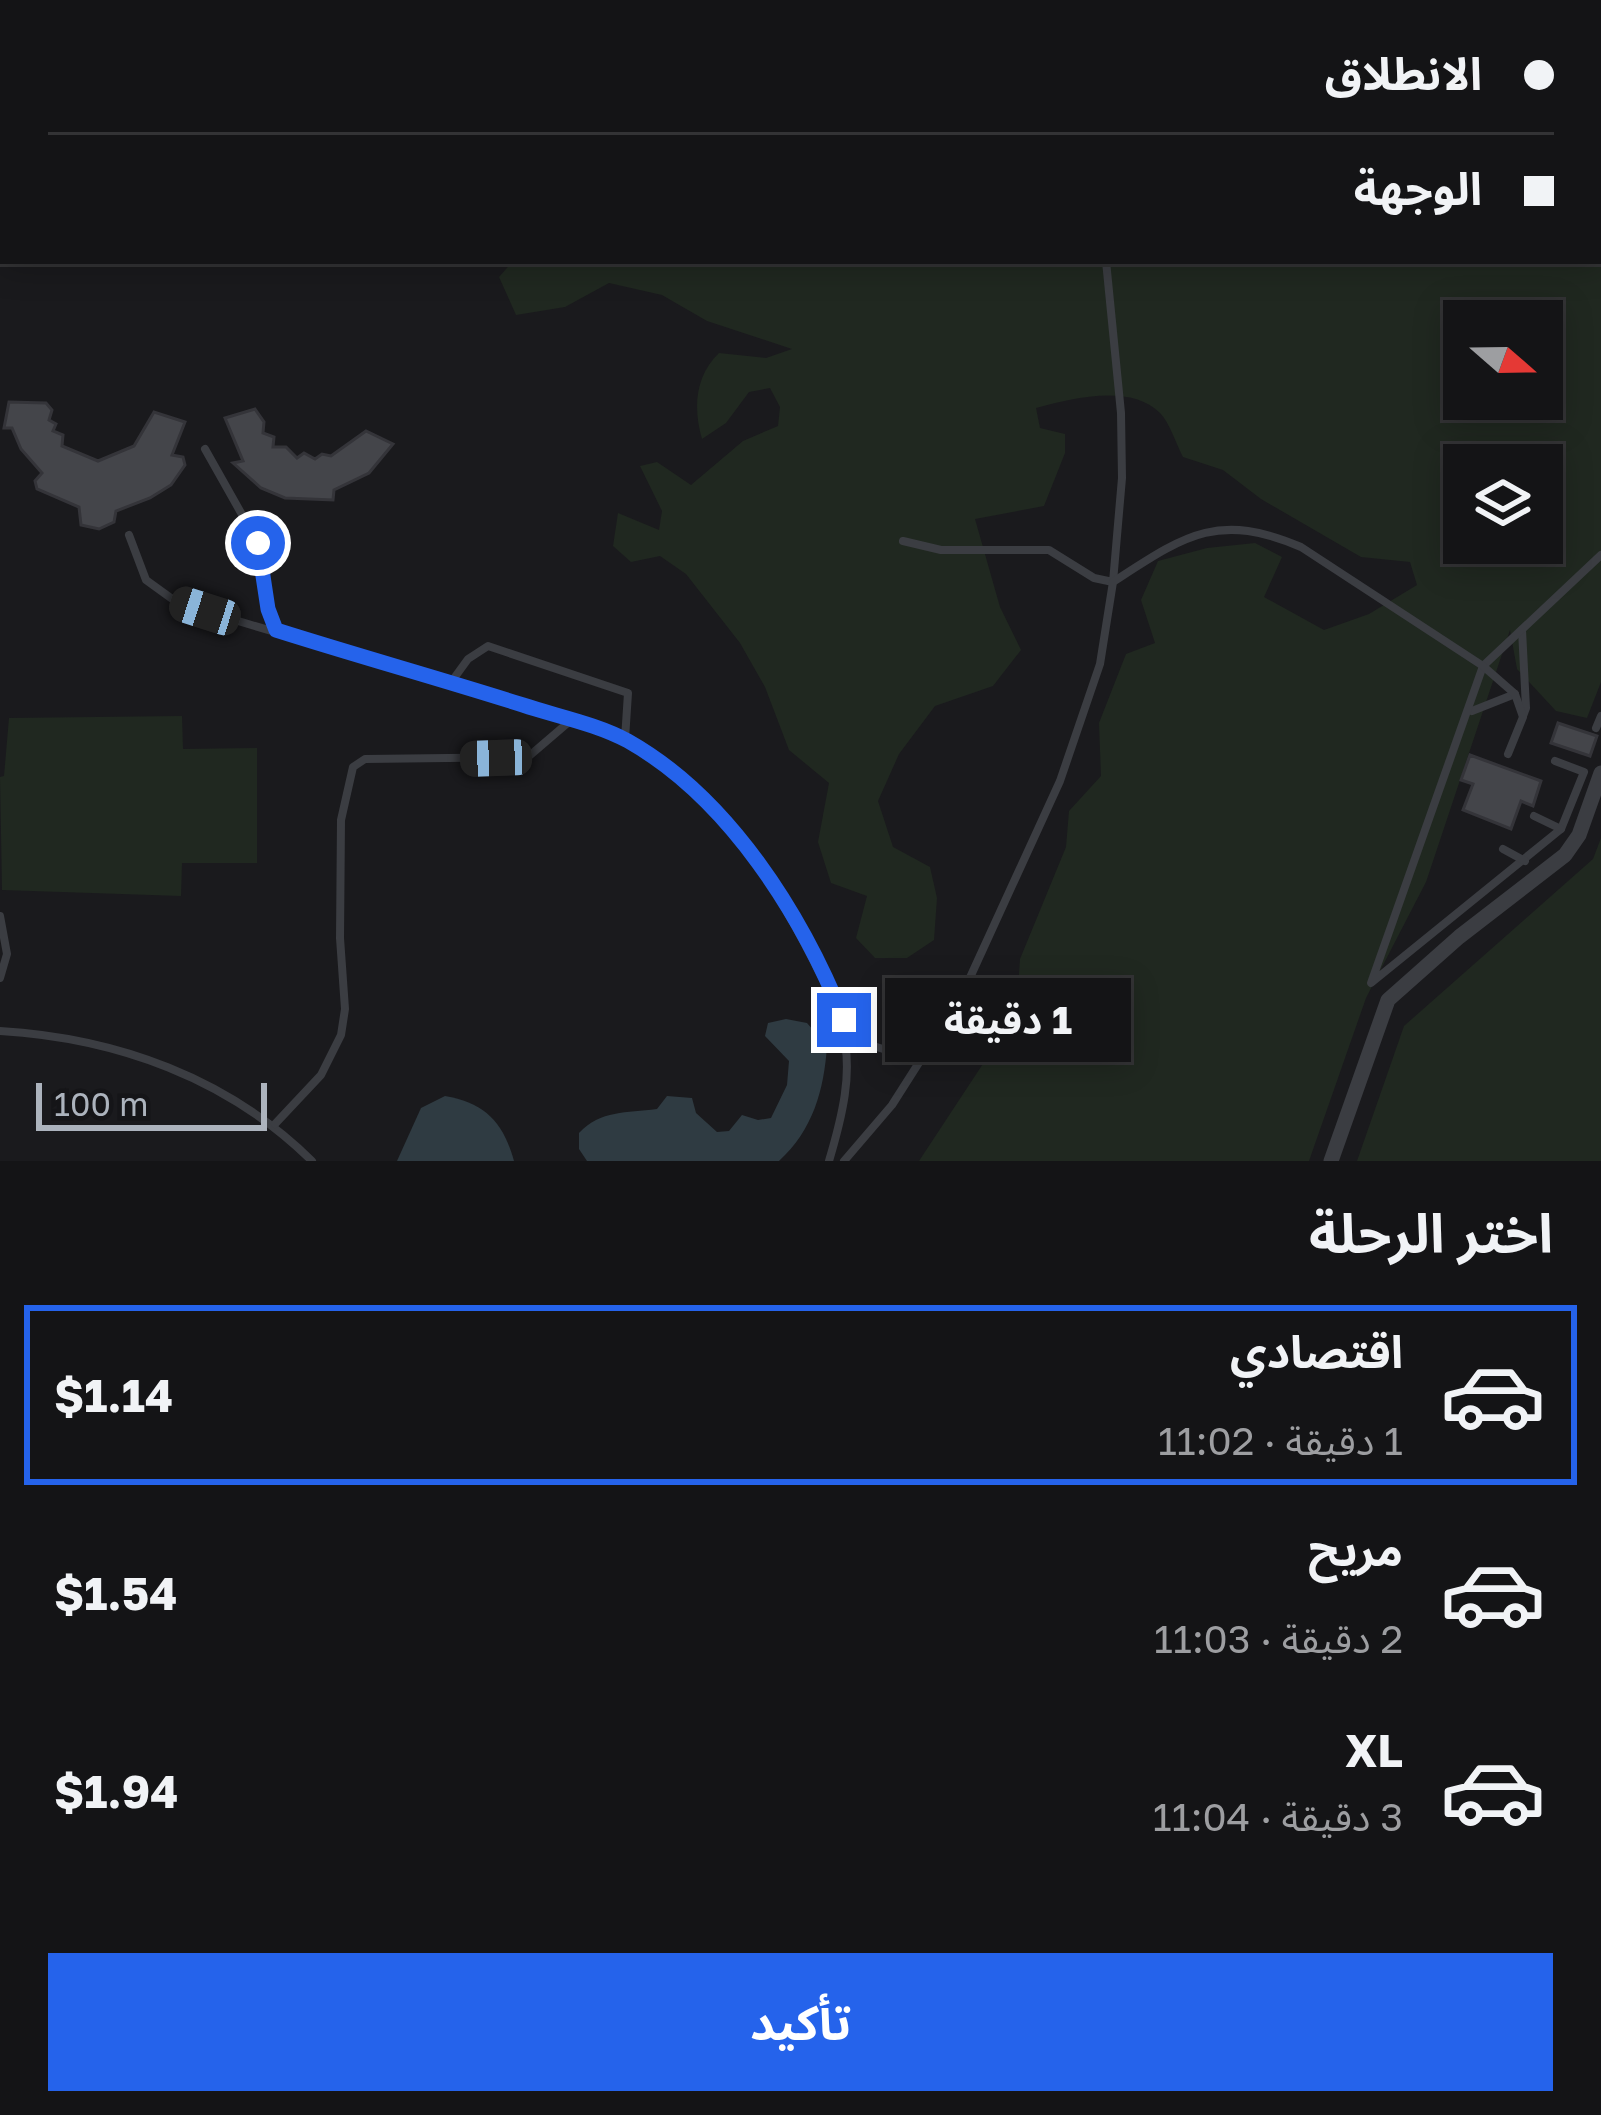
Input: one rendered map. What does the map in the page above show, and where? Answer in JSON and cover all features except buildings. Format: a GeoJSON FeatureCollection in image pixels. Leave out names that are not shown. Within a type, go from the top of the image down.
{"type":"FeatureCollection","features":[{"type":"Feature","properties":{"kind":"street"},"geometry":{"type":"LineString","coordinates":[[1330,1161],[1388,1000],[1459,937],[1565,855],[1579,836],[1601,773]]}},
{"type":"Feature","properties":{"kind":"lane"},"geometry":{"type":"LineString","coordinates":[[844,1161],[892,1105],[962,995],[1060,781],[1100,664],[1122,478],[1121,413],[1106,264]]}},
{"type":"Feature","properties":{"kind":"lane"},"geometry":{"type":"LineString","coordinates":[[205,449],[258,543],[276,630]]}},
{"type":"Feature","properties":{"kind":"lane"},"geometry":{"type":"LineString","coordinates":[[903,541],[941,550],[1049,550],[1094,578],[1113,582],[1199,532],[1245,528],[1300,547],[1483,665],[1515,694],[1522,716]]}},
{"type":"Feature","properties":{"kind":"lane"},"geometry":{"type":"LineString","coordinates":[[129,535],[139,568],[159,593],[205,611],[452,680],[625,739],[692,788],[749,848],[824,976],[844,1020],[867,1043],[892,1052],[913,1050],[937,1039]]}},
{"type":"Feature","properties":{"kind":"lane"},"geometry":{"type":"LineString","coordinates":[[1555,761],[1584,772],[1561,829],[1371,983],[1483,665],[1601,556]]}},
{"type":"Feature","properties":{"kind":"lane"},"geometry":{"type":"LineString","coordinates":[[1508,754],[1526,708],[1522,629]]}},
{"type":"Feature","properties":{"kind":"lane"},"geometry":{"type":"LineString","coordinates":[[452,680],[468,659],[488,646],[568,670],[628,693],[631,707],[625,739]]}},
{"type":"Feature","properties":{"kind":"lane"},"geometry":{"type":"LineString","coordinates":[[1470,712],[1515,694]]}},
{"type":"Feature","properties":{"kind":"lane"},"geometry":{"type":"LineString","coordinates":[[1596,728],[1601,716]]}},
{"type":"Feature","properties":{"kind":"lane"},"geometry":{"type":"LineString","coordinates":[[275,1124],[320,1075],[341,1035],[345,1009],[341,820],[353,767],[365,759],[529,757],[571,721]]}},
{"type":"Feature","properties":{"kind":"lane"},"geometry":{"type":"LineString","coordinates":[[1534,816],[1561,829]]}},
{"type":"Feature","properties":{"kind":"lane"},"geometry":{"type":"LineString","coordinates":[[1503,849],[1525,861]]}},
{"type":"Feature","properties":{"kind":"lane"},"geometry":{"type":"LineString","coordinates":[[0,916],[7,954],[0,978]]}},
{"type":"Feature","properties":{"kind":"lane"},"geometry":{"type":"LineString","coordinates":[[829,1161],[848,1085],[844,1020]]}},
{"type":"Feature","properties":{"kind":"lane"},"geometry":{"type":"LineString","coordinates":[[0,1031],[90,1041],[150,1059],[275,1124],[312,1161]]}},
{"type":"Feature","properties":{"kind":"shaded area"},"geometry":{"type":"Polygon","coordinates":[[[510,264],[1601,264],[1601,682],[1587,718],[1556,711],[1517,669],[1510,630],[1426,882],[1366,998],[1309,1161],[919,1161],[996,1044],[1028,1018],[1017,1003],[1020,959],[1066,847],[1069,811],[1101,776],[1099,723],[1126,654],[1155,643],[1141,600],[1158,561],[1207,548],[1255,543],[1282,557],[1264,597],[1324,630],[1369,614],[1417,585],[1410,562],[1361,557],[1261,499],[1223,470],[1183,457],[1164,417],[1133,398],[1100,396],[1036,408],[1040,428],[1065,434],[1065,453],[1044,506],[975,519],[1000,607],[1021,650],[993,686],[935,706],[899,754],[878,801],[893,847],[930,867],[937,898],[934,940],[907,958],[875,958],[856,938],[867,896],[831,883],[818,842],[829,783],[789,750],[765,687],[740,643],[686,574],[660,556],[631,562],[613,546],[618,513],[659,530],[662,511],[640,466],[657,462],[691,485],[743,441],[778,426],[780,407],[770,388],[749,392],[726,423],[702,439],[698,393],[719,353],[766,358],[792,349],[707,321],[662,295],[609,283],[565,307],[516,315],[499,277],[510,264]]]}},
{"type":"Feature","properties":{"kind":"shaded area"},"geometry":{"type":"Polygon","coordinates":[[[182,716],[183,749],[257,748],[257,863],[182,863],[181,896],[2,890],[0,777],[4,776],[9,718],[182,716]]]}},
{"type":"Feature","properties":{"kind":"shaded area"},"geometry":{"type":"Polygon","coordinates":[[[1601,838],[1601,1161],[1357,1161],[1404,1026],[1593,859],[1601,838]]]}},
{"type":"Feature","properties":{"kind":"shaded area"},"geometry":{"type":"Polygon","coordinates":[[[786,1019],[807,1023],[827,1046],[815,1108],[779,1161],[587,1161],[579,1149],[579,1133],[587,1126],[615,1114],[657,1109],[667,1096],[692,1098],[696,1113],[717,1132],[729,1131],[742,1115],[771,1118],[787,1085],[789,1061],[765,1036],[768,1023],[786,1019]]]}},
{"type":"Feature","properties":{"kind":"shaded area"},"geometry":{"type":"Polygon","coordinates":[[[445,1096],[490,1116],[514,1161],[397,1161],[421,1108],[445,1096]]]}},
{"type":"Feature","properties":{"kind":"route"},"geometry":{"type":"LineString","coordinates":[[258,543],[276,630],[452,680],[625,739],[663,764],[749,848],[780,896],[844,1020]]}}]}
